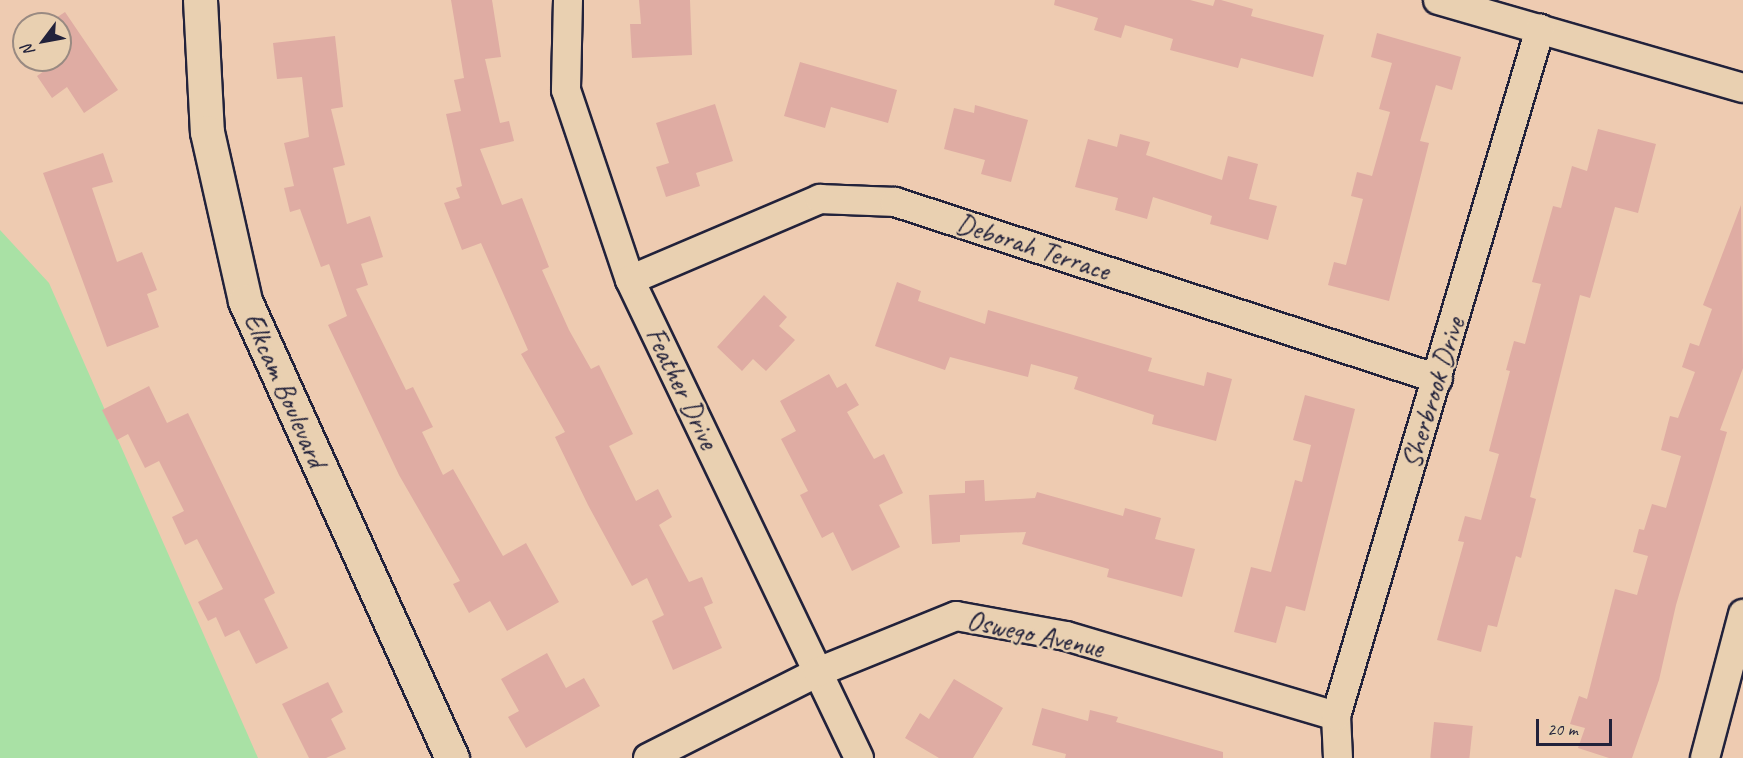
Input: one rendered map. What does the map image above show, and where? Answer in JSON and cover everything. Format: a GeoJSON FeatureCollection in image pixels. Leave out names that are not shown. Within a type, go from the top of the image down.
{"type":"FeatureCollection","features":[{"type":"Feature","properties":{"kind":"street","name":"Elkcam Boulevard"},"geometry":{"type":"LineString","coordinates":[[200,0],[207,132],[245,301],[452,758]]}},
{"type":"Feature","properties":{"kind":"street","name":"Feather Drive"},"geometry":{"type":"LineString","coordinates":[[568,0],[566,90],[630,280],[859,758]]}},
{"type":"Feature","properties":{"kind":"street"},"geometry":{"type":"LineString","coordinates":[[1438,0],[1743,88]]}},
{"type":"Feature","properties":{"kind":"street","name":"Sherbrook Drive"},"geometry":{"type":"LineString","coordinates":[[1338,758],[1336,716],[1438,379],[1540,29]]}},
{"type":"Feature","properties":{"kind":"street","name":"Deborah Terrace"},"geometry":{"type":"LineString","coordinates":[[630,280],[820,199],[895,202],[1438,379]]}},
{"type":"Feature","properties":{"kind":"street"},"geometry":{"type":"LineString","coordinates":[[1705,758],[1743,614]]}},
{"type":"Feature","properties":{"kind":"street","name":"Oswego Avenue"},"geometry":{"type":"LineString","coordinates":[[648,758],[818,672],[956,616],[1066,636],[1336,716]]}},
{"type":"Feature","properties":{"kind":"green space"},"geometry":{"type":"Polygon","coordinates":[[[0,230],[49,283],[258,758],[0,758],[0,230]]]}},
{"type":"Feature","properties":{"kind":"building"},"geometry":{"type":"Polygon","coordinates":[[[451,0],[492,0],[501,57],[485,59],[500,123],[509,121],[514,141],[480,149],[502,205],[522,198],[549,267],[542,270],[569,330],[591,369],[599,365],[633,434],[609,446],[636,501],[658,489],[672,517],[659,525],[689,582],[702,577],[713,603],[704,607],[722,648],[673,670],[652,621],[664,615],[647,578],[632,586],[588,505],[555,437],[565,432],[521,354],[528,350],[481,243],[462,250],[444,203],[460,198],[456,188],[462,186],[446,114],[461,111],[454,80],[464,78],[451,0]]]}},
{"type":"Feature","properties":{"kind":"building"},"geometry":{"type":"Polygon","coordinates":[[[639,0],[690,0],[692,55],[632,58],[630,24],[641,24],[639,0]]]}},
{"type":"Feature","properties":{"kind":"building"},"geometry":{"type":"Polygon","coordinates":[[[1055,0],[1190,0],[1213,6],[1215,0],[1221,0],[1253,9],[1251,16],[1324,35],[1313,77],[1241,58],[1238,68],[1170,50],[1173,39],[1125,25],[1121,38],[1094,30],[1098,18],[1054,5],[1055,0]]]}},
{"type":"Feature","properties":{"kind":"building"},"geometry":{"type":"Polygon","coordinates":[[[72,22],[118,90],[84,113],[67,87],[52,98],[37,76],[43,72],[72,72],[72,22]]]}},
{"type":"Feature","properties":{"kind":"building"},"geometry":{"type":"Polygon","coordinates":[[[1377,33],[1461,57],[1452,90],[1436,85],[1420,141],[1429,143],[1389,301],[1328,285],[1334,262],[1346,265],[1363,199],[1351,196],[1357,172],[1372,176],[1390,112],[1379,109],[1392,63],[1371,57],[1377,33]]]}},
{"type":"Feature","properties":{"kind":"building"},"geometry":{"type":"Polygon","coordinates":[[[335,36],[343,107],[331,109],[345,165],[333,168],[347,224],[370,216],[383,257],[361,264],[368,285],[356,289],[406,390],[413,387],[433,427],[422,432],[443,475],[453,469],[503,556],[526,543],[559,602],[507,631],[490,601],[469,613],[453,584],[460,581],[399,475],[328,325],[347,316],[329,264],[321,267],[300,209],[290,212],[284,188],[294,186],[284,143],[309,137],[302,77],[277,79],[273,43],[335,36]]]}},
{"type":"Feature","properties":{"kind":"building"},"geometry":{"type":"Polygon","coordinates":[[[800,62],[897,90],[888,123],[831,107],[825,128],[784,116],[800,62]]]}},
{"type":"Feature","properties":{"kind":"building"},"geometry":{"type":"Polygon","coordinates":[[[715,104],[733,161],[696,173],[700,186],[666,197],[656,167],[669,163],[656,123],[715,104]]]}},
{"type":"Feature","properties":{"kind":"building"},"geometry":{"type":"Polygon","coordinates":[[[975,105],[1028,120],[1011,182],[981,174],[985,160],[944,149],[954,108],[974,113],[975,105]]]}},
{"type":"Feature","properties":{"kind":"building"},"geometry":{"type":"Polygon","coordinates":[[[1598,129],[1656,144],[1638,213],[1615,207],[1590,298],[1580,295],[1530,497],[1536,499],[1521,558],[1516,556],[1497,627],[1488,625],[1481,652],[1437,640],[1464,542],[1458,541],[1465,516],[1481,520],[1499,454],[1489,451],[1510,371],[1506,370],[1514,341],[1525,344],[1541,284],[1532,282],[1553,206],[1561,208],[1572,166],[1587,171],[1598,129]]]}},
{"type":"Feature","properties":{"kind":"building"},"geometry":{"type":"Polygon","coordinates":[[[1120,134],[1150,142],[1146,155],[1222,180],[1228,156],[1258,164],[1249,199],[1277,206],[1268,240],[1210,224],[1212,216],[1153,197],[1147,219],[1115,210],[1118,198],[1075,187],[1088,139],[1117,147],[1120,134]]]}},
{"type":"Feature","properties":{"kind":"building"},"geometry":{"type":"Polygon","coordinates":[[[103,153],[113,182],[92,188],[117,262],[142,252],[157,290],[147,294],[159,327],[107,347],[43,173],[103,153]]]}},
{"type":"Feature","properties":{"kind":"building"},"geometry":{"type":"Polygon","coordinates":[[[1741,205],[1743,368],[1720,430],[1727,432],[1676,605],[1659,680],[1632,758],[1609,758],[1578,748],[1585,728],[1570,724],[1579,696],[1587,699],[1615,589],[1637,595],[1648,556],[1633,552],[1639,529],[1644,530],[1652,504],[1666,508],[1681,456],[1661,450],[1670,416],[1678,418],[1695,372],[1682,367],[1690,343],[1699,346],[1712,309],[1703,305],[1741,205]]]}},
{"type":"Feature","properties":{"kind":"building"},"geometry":{"type":"Polygon","coordinates":[[[897,282],[921,291],[918,301],[985,324],[988,310],[1152,358],[1148,371],[1204,386],[1207,372],[1232,379],[1216,441],[1152,424],[1154,415],[1074,389],[1078,377],[1031,364],[1028,377],[950,357],[945,370],[875,346],[897,282]]]}},
{"type":"Feature","properties":{"kind":"building"},"geometry":{"type":"Polygon","coordinates":[[[764,295],[787,317],[779,326],[795,340],[766,371],[753,359],[742,371],[717,347],[764,295]]]}},
{"type":"Feature","properties":{"kind":"building"},"geometry":{"type":"Polygon","coordinates":[[[829,374],[837,388],[846,383],[859,405],[847,412],[874,459],[884,454],[903,493],[879,505],[900,547],[852,571],[833,532],[822,538],[800,495],[808,491],[781,439],[796,431],[780,401],[829,374]]]}},
{"type":"Feature","properties":{"kind":"building"},"geometry":{"type":"Polygon","coordinates":[[[149,386],[167,423],[188,413],[275,593],[264,599],[288,648],[256,664],[239,630],[225,637],[216,617],[208,621],[198,602],[223,589],[197,539],[185,545],[172,517],[184,511],[159,461],[145,468],[128,434],[117,440],[102,410],[149,386]]]}},
{"type":"Feature","properties":{"kind":"building"},"geometry":{"type":"Polygon","coordinates":[[[1305,395],[1355,409],[1305,611],[1286,606],[1276,643],[1234,632],[1251,567],[1271,572],[1295,480],[1302,482],[1311,445],[1293,440],[1305,395]]]}},
{"type":"Feature","properties":{"kind":"building"},"geometry":{"type":"Polygon","coordinates":[[[984,480],[985,501],[1035,498],[1037,492],[1123,516],[1125,508],[1161,518],[1155,539],[1195,549],[1182,597],[1107,577],[1109,569],[1022,544],[1026,532],[960,535],[960,542],[932,544],[929,495],[965,493],[965,481],[984,480]]]}},
{"type":"Feature","properties":{"kind":"building"},"geometry":{"type":"Polygon","coordinates":[[[547,653],[566,688],[584,678],[600,706],[526,748],[508,717],[519,711],[501,679],[547,653]]]}},
{"type":"Feature","properties":{"kind":"building"},"geometry":{"type":"Polygon","coordinates":[[[954,679],[1003,708],[973,758],[939,758],[905,738],[920,713],[929,719],[954,679]]]}},
{"type":"Feature","properties":{"kind":"building"},"geometry":{"type":"Polygon","coordinates":[[[328,682],[343,712],[331,719],[346,749],[326,758],[309,758],[282,704],[328,682]]]}},
{"type":"Feature","properties":{"kind":"building"},"geometry":{"type":"Polygon","coordinates":[[[1042,708],[1088,721],[1090,710],[1118,717],[1116,722],[1223,752],[1223,758],[1065,758],[1066,754],[1032,745],[1042,708]]]}},
{"type":"Feature","properties":{"kind":"building"},"geometry":{"type":"Polygon","coordinates":[[[1434,722],[1473,726],[1469,758],[1430,758],[1434,722]]]}}]}
